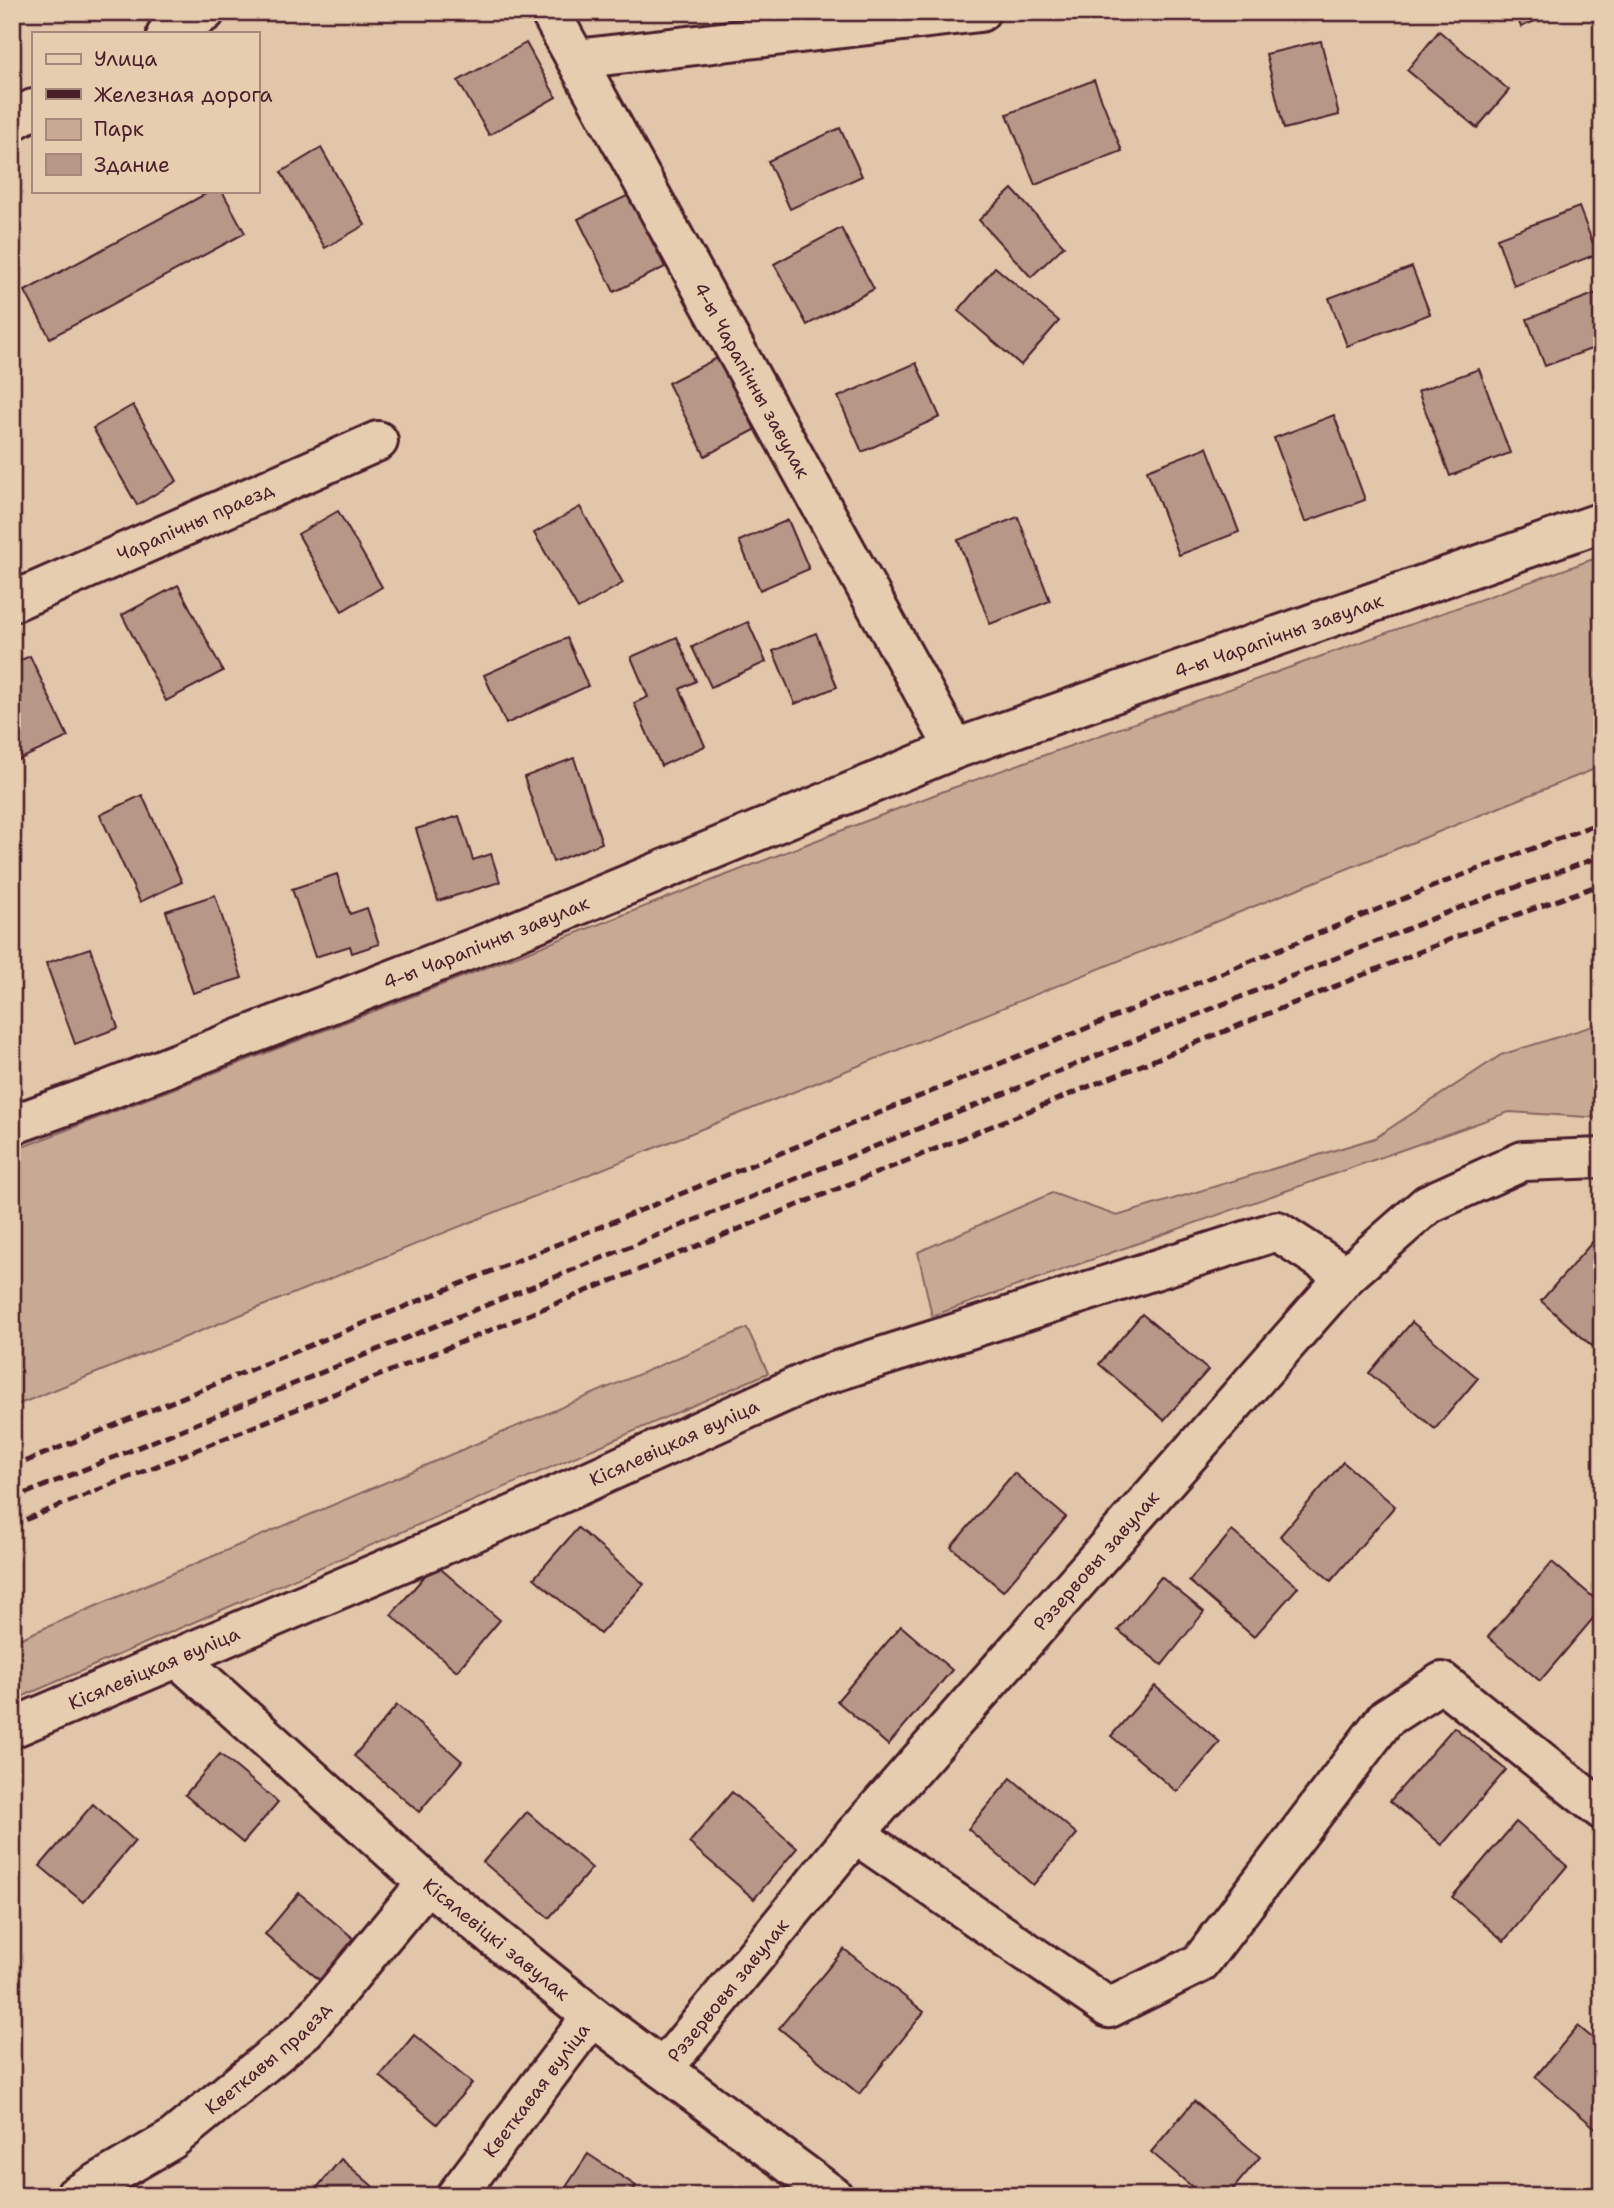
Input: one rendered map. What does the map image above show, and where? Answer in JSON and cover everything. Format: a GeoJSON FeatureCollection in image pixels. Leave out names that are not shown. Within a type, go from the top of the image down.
{"type":"FeatureCollection","features":[{"type":"Feature","properties":{"kind":"street"},"geometry":{"type":"LineString","coordinates":[[169,32],[205,12]]}},
{"type":"Feature","properties":{"kind":"street","name":"4-ы Чарапічны завулак"},"geometry":{"type":"LineString","coordinates":[[550,12],[955,749]]}},
{"type":"Feature","properties":{"kind":"street"},"geometry":{"type":"LineString","coordinates":[[576,59],[980,12]]}},
{"type":"Feature","properties":{"kind":"street"},"geometry":{"type":"LineString","coordinates":[[12,121],[32,110]]}},
{"type":"Feature","properties":{"kind":"street","name":"Чарапічны праезд"},"geometry":{"type":"LineString","coordinates":[[12,602],[378,441]]}},
{"type":"Feature","properties":{"kind":"street","name":"4-ы Чарапічны завулак"},"geometry":{"type":"LineString","coordinates":[[12,1125],[487,943],[955,749],[1602,522]]}},
{"type":"Feature","properties":{"kind":"street","name":"Рэзервовы завулак"},"geometry":{"type":"LineString","coordinates":[[663,2069],[855,1835],[1346,1276],[1428,1204],[1523,1161],[1602,1158]]}},
{"type":"Feature","properties":{"kind":"street","name":"Кісялевіцкая вуліца"},"geometry":{"type":"LineString","coordinates":[[12,1728],[518,1513],[818,1377],[1277,1231],[1346,1276]]}},
{"type":"Feature","properties":{"kind":"street","name":"Кісялевіцкі завулак"},"geometry":{"type":"LineString","coordinates":[[178,1658],[428,1883],[592,2016],[833,2196]]}},
{"type":"Feature","properties":{"kind":"street"},"geometry":{"type":"LineString","coordinates":[[855,1835],[1109,2008],[1200,1963],[1386,1718],[1442,1682],[1602,1810]]}},
{"type":"Feature","properties":{"kind":"street","name":"Кветкавы праезд"},"geometry":{"type":"LineString","coordinates":[[75,2196],[171,2140],[306,2029],[428,1883]]}},
{"type":"Feature","properties":{"kind":"street","name":"Кветкавая вуліца"},"geometry":{"type":"LineString","coordinates":[[456,2196],[592,2016]]}},
{"type":"Feature","properties":{"kind":"green space"},"geometry":{"type":"Polygon","coordinates":[[[1602,556],[1602,766],[12,1407],[12,1151],[944,791],[1602,556]]]}},
{"type":"Feature","properties":{"kind":"green space"},"geometry":{"type":"Polygon","coordinates":[[[1602,1023],[1602,1118],[1509,1112],[932,1316],[918,1252],[1052,1193],[1117,1216],[1375,1138],[1501,1055],[1602,1023]]]}},
{"type":"Feature","properties":{"kind":"green space"},"geometry":{"type":"Polygon","coordinates":[[[747,1328],[768,1373],[12,1701],[12,1642],[747,1328]]]}},
{"type":"Feature","properties":{"kind":"building"},"geometry":{"type":"Polygon","coordinates":[[[1515,12],[1556,12],[1521,27],[1515,12]]]}},
{"type":"Feature","properties":{"kind":"building"},"geometry":{"type":"Polygon","coordinates":[[[1439,31],[1509,90],[1477,128],[1407,70],[1439,31]]]}},
{"type":"Feature","properties":{"kind":"building"},"geometry":{"type":"Polygon","coordinates":[[[1321,41],[1339,115],[1284,129],[1266,54],[1321,41]]]}},
{"type":"Feature","properties":{"kind":"building"},"geometry":{"type":"Polygon","coordinates":[[[526,43],[556,97],[489,135],[458,81],[526,43]]]}},
{"type":"Feature","properties":{"kind":"building"},"geometry":{"type":"Polygon","coordinates":[[[1094,80],[1122,151],[1035,185],[1007,114],[1094,80]]]}},
{"type":"Feature","properties":{"kind":"building"},"geometry":{"type":"Polygon","coordinates":[[[840,128],[862,176],[790,209],[768,161],[840,128]]]}},
{"type":"Feature","properties":{"kind":"building"},"geometry":{"type":"Polygon","coordinates":[[[321,148],[365,225],[325,248],[281,172],[321,148]]]}},
{"type":"Feature","properties":{"kind":"building"},"geometry":{"type":"Polygon","coordinates":[[[1012,189],[1064,246],[1031,277],[979,220],[1012,189]]]}},
{"type":"Feature","properties":{"kind":"building"},"geometry":{"type":"Polygon","coordinates":[[[209,192],[223,192],[245,233],[50,338],[25,291],[209,192]]]}},
{"type":"Feature","properties":{"kind":"building"},"geometry":{"type":"Polygon","coordinates":[[[629,195],[665,267],[614,292],[578,219],[629,195]]]}},
{"type":"Feature","properties":{"kind":"building"},"geometry":{"type":"Polygon","coordinates":[[[1579,207],[1597,254],[1514,286],[1497,238],[1579,207]]]}},
{"type":"Feature","properties":{"kind":"building"},"geometry":{"type":"Polygon","coordinates":[[[841,228],[874,289],[807,325],[774,264],[841,228]]]}},
{"type":"Feature","properties":{"kind":"building"},"geometry":{"type":"Polygon","coordinates":[[[995,267],[1059,321],[1021,365],[958,311],[995,267]]]}},
{"type":"Feature","properties":{"kind":"building"},"geometry":{"type":"Polygon","coordinates":[[[1412,267],[1430,314],[1347,346],[1329,298],[1412,267]]]}},
{"type":"Feature","properties":{"kind":"building"},"geometry":{"type":"Polygon","coordinates":[[[1602,291],[1602,345],[1545,366],[1527,319],[1602,291]]]}},
{"type":"Feature","properties":{"kind":"building"},"geometry":{"type":"Polygon","coordinates":[[[719,357],[755,430],[705,456],[668,383],[719,357]]]}},
{"type":"Feature","properties":{"kind":"building"},"geometry":{"type":"Polygon","coordinates":[[[916,363],[940,417],[862,452],[838,397],[916,363]]]}},
{"type":"Feature","properties":{"kind":"building"},"geometry":{"type":"Polygon","coordinates":[[[1479,369],[1510,453],[1450,476],[1418,391],[1479,369]]]}},
{"type":"Feature","properties":{"kind":"building"},"geometry":{"type":"Polygon","coordinates":[[[133,405],[177,481],[137,505],[93,428],[133,405]]]}},
{"type":"Feature","properties":{"kind":"building"},"geometry":{"type":"Polygon","coordinates":[[[1334,415],[1365,500],[1305,522],[1274,438],[1334,415]]]}},
{"type":"Feature","properties":{"kind":"building"},"geometry":{"type":"Polygon","coordinates":[[[1207,447],[1239,532],[1179,555],[1147,470],[1207,447]]]}},
{"type":"Feature","properties":{"kind":"building"},"geometry":{"type":"Polygon","coordinates":[[[580,507],[623,583],[578,609],[534,533],[580,507]]]}},
{"type":"Feature","properties":{"kind":"building"},"geometry":{"type":"Polygon","coordinates":[[[338,511],[382,587],[342,611],[298,534],[338,511]]]}},
{"type":"Feature","properties":{"kind":"building"},"geometry":{"type":"Polygon","coordinates":[[[1018,517],[1050,601],[990,624],[958,540],[1018,517]]]}},
{"type":"Feature","properties":{"kind":"building"},"geometry":{"type":"Polygon","coordinates":[[[788,520],[809,569],[760,590],[739,541],[788,520]]]}},
{"type":"Feature","properties":{"kind":"building"},"geometry":{"type":"Polygon","coordinates":[[[178,585],[223,671],[166,701],[122,615],[178,585]]]}},
{"type":"Feature","properties":{"kind":"building"},"geometry":{"type":"Polygon","coordinates":[[[748,622],[766,662],[711,687],[692,647],[748,622]]]}},
{"type":"Feature","properties":{"kind":"building"},"geometry":{"type":"Polygon","coordinates":[[[816,633],[837,687],[795,704],[773,651],[816,633]]]}},
{"type":"Feature","properties":{"kind":"building"},"geometry":{"type":"Polygon","coordinates":[[[677,637],[696,681],[680,689],[705,746],[661,766],[634,703],[648,697],[631,657],[677,637]]]}},
{"type":"Feature","properties":{"kind":"building"},"geometry":{"type":"Polygon","coordinates":[[[567,638],[588,686],[506,724],[484,675],[567,638]]]}},
{"type":"Feature","properties":{"kind":"building"},"geometry":{"type":"Polygon","coordinates":[[[30,656],[68,737],[14,762],[12,664],[30,656]]]}},
{"type":"Feature","properties":{"kind":"building"},"geometry":{"type":"Polygon","coordinates":[[[574,758],[602,843],[553,862],[524,777],[574,758]]]}},
{"type":"Feature","properties":{"kind":"building"},"geometry":{"type":"Polygon","coordinates":[[[142,795],[182,882],[140,902],[100,815],[142,795]]]}},
{"type":"Feature","properties":{"kind":"building"},"geometry":{"type":"Polygon","coordinates":[[[459,816],[473,860],[491,854],[500,882],[438,901],[416,829],[459,816]]]}},
{"type":"Feature","properties":{"kind":"building"},"geometry":{"type":"Polygon","coordinates":[[[337,874],[350,914],[367,908],[379,944],[352,953],[350,946],[315,957],[292,889],[337,874]]]}},
{"type":"Feature","properties":{"kind":"building"},"geometry":{"type":"Polygon","coordinates":[[[215,895],[242,978],[193,993],[166,911],[215,895]]]}},
{"type":"Feature","properties":{"kind":"building"},"geometry":{"type":"Polygon","coordinates":[[[90,948],[118,1028],[75,1044],[46,963],[90,948]]]}},
{"type":"Feature","properties":{"kind":"building"},"geometry":{"type":"Polygon","coordinates":[[[1602,1231],[1602,1335],[1592,1346],[1541,1301],[1602,1231]]]}},
{"type":"Feature","properties":{"kind":"building"},"geometry":{"type":"Polygon","coordinates":[[[1142,1314],[1208,1370],[1164,1420],[1099,1364],[1142,1314]]]}},
{"type":"Feature","properties":{"kind":"building"},"geometry":{"type":"Polygon","coordinates":[[[1412,1322],[1478,1378],[1435,1429],[1369,1373],[1412,1322]]]}},
{"type":"Feature","properties":{"kind":"building"},"geometry":{"type":"Polygon","coordinates":[[[1343,1462],[1395,1506],[1331,1581],[1280,1536],[1343,1462]]]}},
{"type":"Feature","properties":{"kind":"building"},"geometry":{"type":"Polygon","coordinates":[[[1014,1473],[1066,1517],[1003,1591],[951,1547],[1014,1473]]]}},
{"type":"Feature","properties":{"kind":"building"},"geometry":{"type":"Polygon","coordinates":[[[578,1528],[644,1584],[600,1634],[534,1578],[578,1528]]]}},
{"type":"Feature","properties":{"kind":"building"},"geometry":{"type":"Polygon","coordinates":[[[1232,1531],[1298,1587],[1254,1637],[1189,1581],[1232,1531]]]}},
{"type":"Feature","properties":{"kind":"building"},"geometry":{"type":"Polygon","coordinates":[[[1552,1562],[1602,1605],[1602,1608],[1540,1681],[1488,1637],[1552,1562]]]}},
{"type":"Feature","properties":{"kind":"building"},"geometry":{"type":"Polygon","coordinates":[[[435,1564],[500,1620],[457,1671],[391,1615],[435,1564]]]}},
{"type":"Feature","properties":{"kind":"building"},"geometry":{"type":"Polygon","coordinates":[[[1161,1577],[1204,1612],[1162,1665],[1118,1630],[1161,1577]]]}},
{"type":"Feature","properties":{"kind":"building"},"geometry":{"type":"Polygon","coordinates":[[[901,1626],[952,1670],[888,1745],[837,1701],[901,1626]]]}},
{"type":"Feature","properties":{"kind":"building"},"geometry":{"type":"Polygon","coordinates":[[[1155,1686],[1220,1742],[1177,1792],[1111,1736],[1155,1686]]]}},
{"type":"Feature","properties":{"kind":"building"},"geometry":{"type":"Polygon","coordinates":[[[397,1705],[462,1761],[419,1812],[354,1756],[397,1705]]]}},
{"type":"Feature","properties":{"kind":"building"},"geometry":{"type":"Polygon","coordinates":[[[1454,1727],[1506,1770],[1442,1845],[1390,1801],[1454,1727]]]}},
{"type":"Feature","properties":{"kind":"building"},"geometry":{"type":"Polygon","coordinates":[[[220,1754],[278,1802],[243,1843],[185,1795],[220,1754]]]}},
{"type":"Feature","properties":{"kind":"building"},"geometry":{"type":"Polygon","coordinates":[[[1011,1778],[1077,1834],[1033,1885],[968,1829],[1011,1778]]]}},
{"type":"Feature","properties":{"kind":"building"},"geometry":{"type":"Polygon","coordinates":[[[732,1792],[797,1848],[754,1899],[689,1843],[732,1792]]]}},
{"type":"Feature","properties":{"kind":"building"},"geometry":{"type":"Polygon","coordinates":[[[93,1804],[135,1841],[83,1902],[40,1866],[93,1804]]]}},
{"type":"Feature","properties":{"kind":"building"},"geometry":{"type":"Polygon","coordinates":[[[527,1812],[592,1868],[549,1918],[483,1862],[527,1812]]]}},
{"type":"Feature","properties":{"kind":"building"},"geometry":{"type":"Polygon","coordinates":[[[1516,1822],[1567,1866],[1504,1941],[1452,1897],[1516,1822]]]}},
{"type":"Feature","properties":{"kind":"building"},"geometry":{"type":"Polygon","coordinates":[[[299,1893],[357,1941],[322,1982],[265,1934],[299,1893]]]}},
{"type":"Feature","properties":{"kind":"building"},"geometry":{"type":"Polygon","coordinates":[[[844,1949],[924,2012],[859,2094],[779,2028],[844,1949]]]}},
{"type":"Feature","properties":{"kind":"building"},"geometry":{"type":"Polygon","coordinates":[[[1578,2026],[1602,2046],[1600,2132],[1535,2077],[1578,2026]]]}},
{"type":"Feature","properties":{"kind":"building"},"geometry":{"type":"Polygon","coordinates":[[[414,2035],[472,2083],[437,2124],[380,2076],[414,2035]]]}},
{"type":"Feature","properties":{"kind":"building"},"geometry":{"type":"Polygon","coordinates":[[[1194,2101],[1260,2157],[1227,2196],[1203,2196],[1151,2152],[1194,2101]]]}},
{"type":"Feature","properties":{"kind":"building"},"geometry":{"type":"Polygon","coordinates":[[[588,2154],[636,2186],[629,2196],[560,2196],[588,2154]]]}},
{"type":"Feature","properties":{"kind":"building"},"geometry":{"type":"Polygon","coordinates":[[[341,2159],[384,2196],[310,2196],[341,2159]]]}},
{"type":"Feature","properties":{"kind":"railway"},"geometry":{"type":"LineString","coordinates":[[12,1467],[1442,883],[1602,822]]}},
{"type":"Feature","properties":{"kind":"railway"},"geometry":{"type":"LineString","coordinates":[[12,1499],[1451,911],[1602,856]]}},
{"type":"Feature","properties":{"kind":"railway"},"geometry":{"type":"LineString","coordinates":[[12,1525],[1461,935],[1602,884]]}}]}
